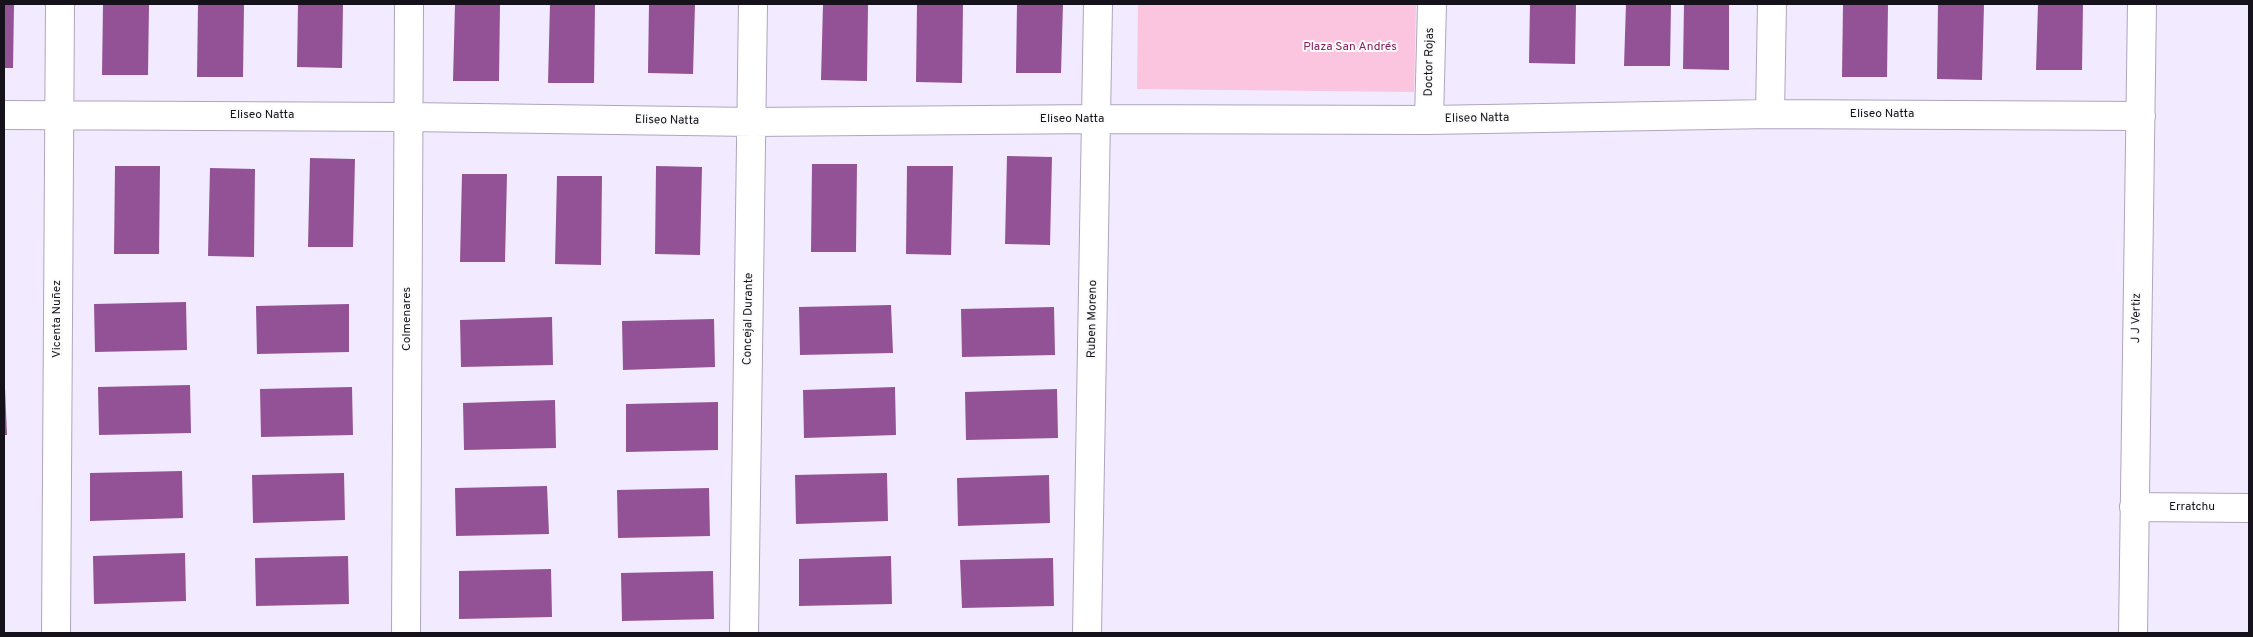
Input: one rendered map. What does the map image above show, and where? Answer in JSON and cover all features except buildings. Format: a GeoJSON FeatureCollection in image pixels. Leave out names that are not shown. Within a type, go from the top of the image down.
{"type":"FeatureCollection","features":[{"type":"Feature","properties":{"kind":"street","name":"Vicenta Nuñez"},"geometry":{"type":"LineString","coordinates":[[56,633],[60,4]]}},
{"type":"Feature","properties":{"kind":"street","name":"Colmenares"},"geometry":{"type":"LineString","coordinates":[[406,633],[409,4]]}},
{"type":"Feature","properties":{"kind":"street","name":"Concejal Durante"},"geometry":{"type":"LineString","coordinates":[[744,633],[752,122],[752,4]]}},
{"type":"Feature","properties":{"kind":"street","name":"Ruben Moreno"},"geometry":{"type":"LineString","coordinates":[[1087,633],[1098,4]]}},
{"type":"Feature","properties":{"kind":"street","name":"Doctor Rojas"},"geometry":{"type":"LineString","coordinates":[[1429,120],[1432,4]]}},
{"type":"Feature","properties":{"kind":"street"},"geometry":{"type":"LineString","coordinates":[[1770,114],[1772,4]]}},
{"type":"Feature","properties":{"kind":"street","name":"J J Vertiz"},"geometry":{"type":"LineString","coordinates":[[2133,633],[2142,4]]}},
{"type":"Feature","properties":{"kind":"street","name":"Eliseo Natta"},"geometry":{"type":"LineString","coordinates":[[4,115],[409,117],[752,122],[1097,119],[1429,120],[1770,114],[2141,116]]}},
{"type":"Feature","properties":{"kind":"street","name":"Erratchu"},"geometry":{"type":"LineString","coordinates":[[2134,507],[2249,508]]}},
{"type":"Feature","properties":{"kind":"green space","name":"Plaza San Andrés"},"geometry":{"type":"Polygon","coordinates":[[[1138,4],[1416,4],[1414,92],[1137,89],[1138,4]]]}}]}
